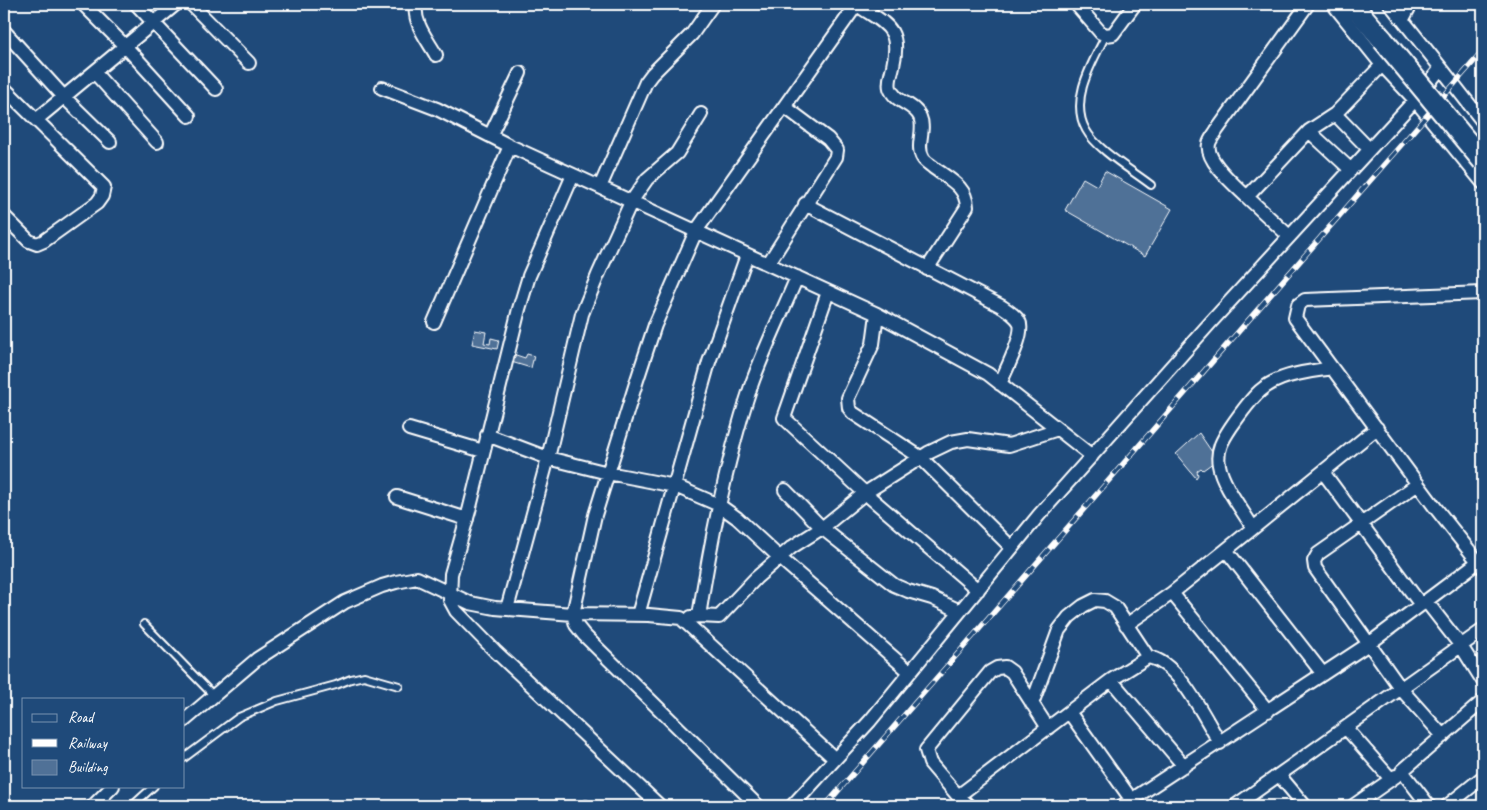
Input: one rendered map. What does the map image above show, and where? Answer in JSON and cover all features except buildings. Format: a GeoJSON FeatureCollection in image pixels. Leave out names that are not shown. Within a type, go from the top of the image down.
{"type":"FeatureCollection","features":[{"type":"Feature","properties":{"kind":"highway"},"geometry":{"type":"LineString","coordinates":[[1352,4],[1483,161]]}},
{"type":"Feature","properties":{"kind":"street"},"geometry":{"type":"LineString","coordinates":[[83,4],[126,47],[189,116]]}},
{"type":"Feature","properties":{"kind":"street"},"geometry":{"type":"LineString","coordinates":[[136,4],[216,89]]}},
{"type":"Feature","properties":{"kind":"street"},"geometry":{"type":"LineString","coordinates":[[36,120],[176,4]]}},
{"type":"Feature","properties":{"kind":"street"},"geometry":{"type":"LineString","coordinates":[[191,4],[250,63]]}},
{"type":"Feature","properties":{"kind":"street"},"geometry":{"type":"LineString","coordinates":[[416,4],[414,13],[417,23],[436,54]]}},
{"type":"Feature","properties":{"kind":"street"},"geometry":{"type":"LineString","coordinates":[[600,188],[646,82],[692,34],[712,4]]}},
{"type":"Feature","properties":{"kind":"street"},"geometry":{"type":"LineString","coordinates":[[758,806],[584,636],[576,625],[573,614],[594,515],[655,325],[696,231],[856,4],[889,26],[894,36],[896,52],[890,85],[894,96],[915,110],[920,117],[922,124],[919,145],[924,160],[963,190],[966,198],[967,207],[928,269]]}},
{"type":"Feature","properties":{"kind":"street"},"geometry":{"type":"LineString","coordinates":[[1076,4],[1101,33],[1106,35],[1114,34],[1135,4]]}},
{"type":"Feature","properties":{"kind":"street"},"geometry":{"type":"LineString","coordinates":[[1289,236],[1215,164],[1209,154],[1209,143],[1308,4]]}},
{"type":"Feature","properties":{"kind":"street"},"geometry":{"type":"LineString","coordinates":[[1333,4],[1382,65],[1416,100],[1483,183]]}},
{"type":"Feature","properties":{"kind":"street"},"geometry":{"type":"LineString","coordinates":[[1390,4],[1483,122]]}},
{"type":"Feature","properties":{"kind":"street"},"geometry":{"type":"LineString","coordinates":[[1403,19],[1411,4]]}},
{"type":"Feature","properties":{"kind":"street"},"geometry":{"type":"LineString","coordinates":[[4,31],[64,97],[110,142]]}},
{"type":"Feature","properties":{"kind":"street"},"geometry":{"type":"LineString","coordinates":[[1247,197],[1309,130],[1335,114],[1382,65]]}},
{"type":"Feature","properties":{"kind":"street"},"geometry":{"type":"LineString","coordinates":[[792,806],[870,721],[1012,548],[1092,456],[1289,236],[1416,100],[1441,68]]}},
{"type":"Feature","properties":{"kind":"street"},"geometry":{"type":"LineString","coordinates":[[94,72],[157,142]]}},
{"type":"Feature","properties":{"kind":"street"},"geometry":{"type":"LineString","coordinates":[[490,136],[520,73]]}},
{"type":"Feature","properties":{"kind":"street"},"geometry":{"type":"LineString","coordinates":[[4,88],[104,187],[102,196],[97,203],[37,244],[29,241],[4,216]]}},
{"type":"Feature","properties":{"kind":"street"},"geometry":{"type":"LineString","coordinates":[[382,88],[437,109],[600,188],[877,314],[988,374],[1092,456]]}},
{"type":"Feature","properties":{"kind":"street"},"geometry":{"type":"LineString","coordinates":[[768,264],[836,157],[837,150],[828,139],[785,107]]}},
{"type":"Feature","properties":{"kind":"street"},"geometry":{"type":"LineString","coordinates":[[507,609],[548,458],[582,314],[631,202],[647,179],[677,153],[701,114]]}},
{"type":"Feature","properties":{"kind":"street"},"geometry":{"type":"LineString","coordinates":[[1335,114],[1369,149]]}},
{"type":"Feature","properties":{"kind":"street"},"geometry":{"type":"LineString","coordinates":[[1309,130],[1350,169]]}},
{"type":"Feature","properties":{"kind":"street"},"geometry":{"type":"LineString","coordinates":[[434,322],[510,146]]}},
{"type":"Feature","properties":{"kind":"street"},"geometry":{"type":"LineString","coordinates":[[573,175],[529,276],[508,349],[467,519],[451,574],[449,593],[450,600],[456,611],[495,651],[660,806]]}},
{"type":"Feature","properties":{"kind":"street"},"geometry":{"type":"LineString","coordinates":[[805,204],[1001,306],[1012,314],[1020,323],[1021,334],[1000,384]]}},
{"type":"Feature","properties":{"kind":"street"},"geometry":{"type":"LineString","coordinates":[[638,615],[709,362],[747,255]]}},
{"type":"Feature","properties":{"kind":"street"},"geometry":{"type":"LineString","coordinates":[[699,616],[719,505],[737,432],[752,385],[797,277]]}},
{"type":"Feature","properties":{"kind":"street"},"geometry":{"type":"LineString","coordinates":[[828,292],[784,418],[865,493],[978,590]]}},
{"type":"Feature","properties":{"kind":"street"},"geometry":{"type":"LineString","coordinates":[[1069,712],[1130,804],[1370,643],[1424,603],[1481,565],[1294,318],[1298,305],[1305,300],[1483,292]]}},
{"type":"Feature","properties":{"kind":"street"},"geometry":{"type":"LineString","coordinates":[[877,314],[873,344],[848,398],[849,408],[853,413],[920,457],[1012,548]]}},
{"type":"Feature","properties":{"kind":"street"},"geometry":{"type":"LineString","coordinates":[[1253,528],[1221,474],[1218,462],[1219,447],[1244,409],[1261,390],[1279,380],[1297,374],[1332,368]]}},
{"type":"Feature","properties":{"kind":"street"},"geometry":{"type":"LineString","coordinates":[[1126,625],[1172,593],[1377,428]]}},
{"type":"Feature","properties":{"kind":"street"},"geometry":{"type":"LineString","coordinates":[[409,429],[483,451]]}},
{"type":"Feature","properties":{"kind":"street"},"geometry":{"type":"LineString","coordinates":[[185,720],[257,659],[345,602],[396,582],[417,578],[470,603],[507,609],[573,614],[681,618],[699,616],[719,617],[756,578],[780,558],[822,528],[865,493],[920,457],[951,442],[968,440],[1008,445],[1058,429]]}},
{"type":"Feature","properties":{"kind":"street"},"geometry":{"type":"LineString","coordinates":[[487,435],[548,458],[608,474],[675,486],[719,505],[737,518],[910,672]]}},
{"type":"Feature","properties":{"kind":"street"},"geometry":{"type":"LineString","coordinates":[[1323,472],[1424,603],[1461,646],[1483,681]]}},
{"type":"Feature","properties":{"kind":"street"},"geometry":{"type":"LineString","coordinates":[[1418,484],[1318,554],[1314,561],[1315,568],[1321,578],[1370,643],[1401,689],[1443,736]]}},
{"type":"Feature","properties":{"kind":"street"},"geometry":{"type":"LineString","coordinates":[[785,490],[822,528],[894,585],[908,592],[932,598],[960,611]]}},
{"type":"Feature","properties":{"kind":"street"},"geometry":{"type":"LineString","coordinates":[[397,497],[467,519]]}},
{"type":"Feature","properties":{"kind":"street"},"geometry":{"type":"LineString","coordinates":[[1226,550],[1323,674]]}},
{"type":"Feature","properties":{"kind":"street"},"geometry":{"type":"LineString","coordinates":[[1172,593],[1268,711]]}},
{"type":"Feature","properties":{"kind":"street"},"geometry":{"type":"LineString","coordinates":[[1032,704],[1059,630],[1069,617],[1083,606],[1095,600],[1105,602],[1114,607],[1148,657],[1164,663],[1176,674],[1220,742]]}},
{"type":"Feature","properties":{"kind":"street"},"geometry":{"type":"LineString","coordinates":[[681,618],[835,759]]}},
{"type":"Feature","properties":{"kind":"street"},"geometry":{"type":"LineString","coordinates":[[1235,806],[1483,630]]}},
{"type":"Feature","properties":{"kind":"street"},"geometry":{"type":"LineString","coordinates":[[958,796],[1111,680],[1148,657]]}},
{"type":"Feature","properties":{"kind":"street"},"geometry":{"type":"LineString","coordinates":[[969,806],[930,763],[926,750],[990,672],[997,668],[1005,667],[1012,672],[1048,728]]}},
{"type":"Feature","properties":{"kind":"street"},"geometry":{"type":"LineString","coordinates":[[1111,680],[1184,766]]}},
{"type":"Feature","properties":{"kind":"street"},"geometry":{"type":"LineString","coordinates":[[1353,806],[1402,771],[1483,701]]}},
{"type":"Feature","properties":{"kind":"street"},"geometry":{"type":"LineString","coordinates":[[1346,728],[1390,779]]}},
{"type":"Feature","properties":{"kind":"street"},"geometry":{"type":"LineString","coordinates":[[1402,771],[1429,806]]}},
{"type":"Feature","properties":{"kind":"street"},"geometry":{"type":"LineString","coordinates":[[1279,775],[1305,806]]}},
{"type":"Feature","properties":{"kind":"street"},"geometry":{"type":"LineString","coordinates":[[1447,806],[1483,777]]}},
{"type":"Feature","properties":{"kind":"street"},"geometry":{"type":"LineString","coordinates":[[92,806],[111,788]]}},
{"type":"Feature","properties":{"kind":"lane"},"geometry":{"type":"LineString","coordinates":[[1106,35],[1085,80],[1080,99],[1081,118],[1086,131],[1097,143],[1151,185]]}},
{"type":"Feature","properties":{"kind":"lane"},"geometry":{"type":"LineString","coordinates":[[144,624],[213,695]]}},
{"type":"Feature","properties":{"kind":"lane"},"geometry":{"type":"LineString","coordinates":[[185,757],[239,717],[276,701],[336,686],[351,679],[364,676],[399,686]]}},
{"type":"Feature","properties":{"kind":"lane"},"geometry":{"type":"LineString","coordinates":[[132,806],[152,788]]}},
{"type":"Feature","properties":{"kind":"railway"},"geometry":{"type":"LineString","coordinates":[[825,806],[1483,51]]}}]}
